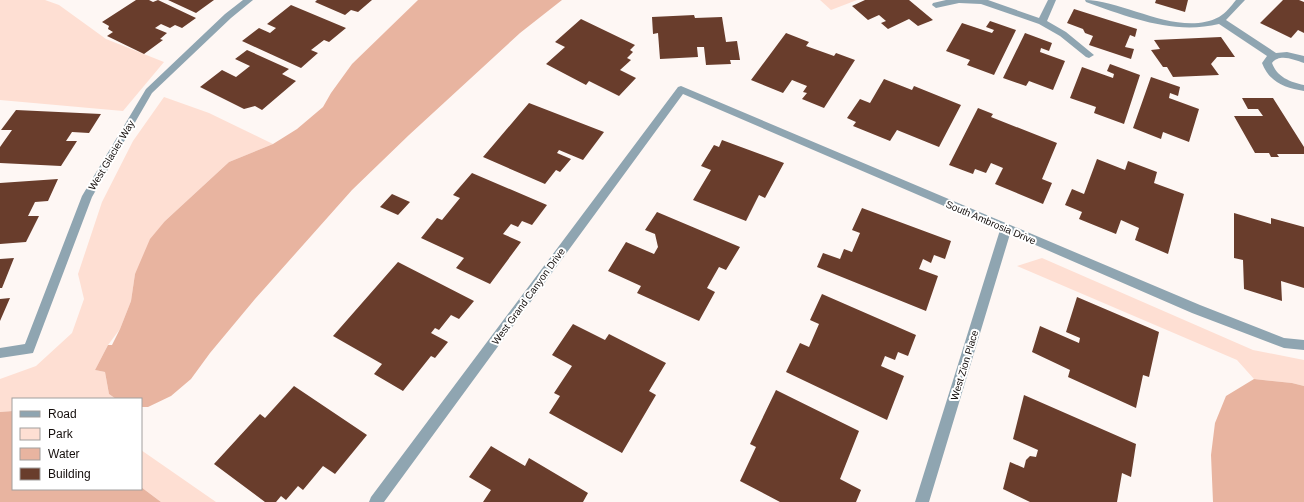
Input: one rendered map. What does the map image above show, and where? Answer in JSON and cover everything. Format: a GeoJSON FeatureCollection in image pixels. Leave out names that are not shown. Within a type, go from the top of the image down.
{"type":"FeatureCollection","features":[{"type":"Feature","properties":{"kind":"street","name":"West Glacier Way"},"geometry":{"type":"LineString","coordinates":[[0,353],[29,348],[87,196],[149,91],[228,16],[250,0]]}},
{"type":"Feature","properties":{"kind":"street"},"geometry":{"type":"LineString","coordinates":[[936,5],[959,0],[982,1],[1042,22],[1063,34],[1089,55]]}},
{"type":"Feature","properties":{"kind":"street"},"geometry":{"type":"LineString","coordinates":[[1042,22],[1052,0]]}},
{"type":"Feature","properties":{"kind":"street"},"geometry":{"type":"LineString","coordinates":[[1089,0],[1140,17],[1169,23],[1196,24],[1219,20],[1230,12],[1241,0]]}},
{"type":"Feature","properties":{"kind":"street"},"geometry":{"type":"LineString","coordinates":[[1219,20],[1274,56]]}},
{"type":"Feature","properties":{"kind":"street"},"geometry":{"type":"LineString","coordinates":[[1304,60],[1289,55],[1274,56],[1269,59],[1267,63],[1272,74],[1286,84],[1304,88]]}},
{"type":"Feature","properties":{"kind":"street","name":"South Ambrosia Drive"},"geometry":{"type":"LineString","coordinates":[[681,89],[1196,310],[1284,343],[1304,345]]}},
{"type":"Feature","properties":{"kind":"street","name":"West Grand Canyon Drive"},"geometry":{"type":"LineString","coordinates":[[376,502],[681,89]]}},
{"type":"Feature","properties":{"kind":"street","name":"West Zion Place"},"geometry":{"type":"LineString","coordinates":[[922,502],[1006,229]]}},
{"type":"Feature","properties":{"kind":"green space"},"geometry":{"type":"Polygon","coordinates":[[[0,0],[45,0],[59,5],[106,39],[164,62],[123,111],[0,100],[0,0]]]}},
{"type":"Feature","properties":{"kind":"green space"},"geometry":{"type":"Polygon","coordinates":[[[820,0],[857,0],[831,10],[820,0]]]}},
{"type":"Feature","properties":{"kind":"green space"},"geometry":{"type":"Polygon","coordinates":[[[164,97],[209,113],[273,144],[229,162],[165,221],[135,274],[131,301],[120,329],[108,345],[95,370],[105,372],[109,394],[115,398],[12,398],[12,411],[0,412],[0,379],[36,366],[72,333],[84,299],[78,274],[102,202],[133,141],[164,97]]]}},
{"type":"Feature","properties":{"kind":"green space"},"geometry":{"type":"Polygon","coordinates":[[[1042,258],[1253,350],[1304,360],[1304,386],[1292,383],[1254,379],[1237,360],[1017,266],[1042,258]]]}},
{"type":"Feature","properties":{"kind":"green space"},"geometry":{"type":"Polygon","coordinates":[[[142,451],[216,502],[161,502],[142,488],[142,451]]]}},
{"type":"Feature","properties":{"kind":"water"},"geometry":{"type":"Polygon","coordinates":[[[418,0],[562,0],[520,33],[409,135],[352,190],[255,299],[210,353],[191,379],[171,396],[148,407],[142,407],[142,398],[115,398],[109,394],[105,372],[95,370],[108,345],[112,345],[120,329],[131,301],[135,274],[150,239],[165,221],[229,162],[273,144],[297,129],[323,107],[352,64],[418,0]]]}},
{"type":"Feature","properties":{"kind":"water"},"geometry":{"type":"Polygon","coordinates":[[[1254,379],[1292,383],[1304,386],[1304,502],[1213,502],[1211,455],[1215,423],[1226,396],[1254,379]]]}},
{"type":"Feature","properties":{"kind":"water"},"geometry":{"type":"Polygon","coordinates":[[[12,411],[12,490],[142,490],[142,488],[161,502],[0,502],[0,412],[12,411]]]}},
{"type":"Feature","properties":{"kind":"building"},"geometry":{"type":"Polygon","coordinates":[[[136,0],[149,0],[153,2],[158,0],[196,18],[182,28],[175,25],[170,28],[161,24],[155,28],[167,33],[160,39],[163,40],[144,54],[107,36],[113,32],[108,29],[109,26],[102,22],[136,0]]]}},
{"type":"Feature","properties":{"kind":"building"},"geometry":{"type":"Polygon","coordinates":[[[168,0],[214,0],[196,13],[168,0]]]}},
{"type":"Feature","properties":{"kind":"building"},"geometry":{"type":"Polygon","coordinates":[[[317,0],[372,0],[358,12],[351,10],[345,15],[315,2],[317,0]]]}},
{"type":"Feature","properties":{"kind":"building"},"geometry":{"type":"Polygon","coordinates":[[[865,0],[909,0],[933,20],[918,26],[909,19],[888,29],[881,23],[886,21],[879,15],[868,20],[852,6],[865,0]]]}},
{"type":"Feature","properties":{"kind":"building"},"geometry":{"type":"Polygon","coordinates":[[[1156,0],[1188,0],[1185,12],[1155,3],[1156,0]]]}},
{"type":"Feature","properties":{"kind":"building"},"geometry":{"type":"Polygon","coordinates":[[[1283,0],[1299,0],[1304,2],[1304,33],[1298,30],[1291,38],[1260,23],[1283,0]]]}},
{"type":"Feature","properties":{"kind":"building"},"geometry":{"type":"Polygon","coordinates":[[[291,5],[346,28],[329,42],[324,40],[311,50],[318,53],[301,68],[242,41],[259,28],[270,33],[276,28],[267,24],[291,5]]]}},
{"type":"Feature","properties":{"kind":"building"},"geometry":{"type":"Polygon","coordinates":[[[1074,9],[1137,29],[1135,37],[1130,35],[1125,47],[1134,49],[1131,59],[1089,45],[1093,36],[1085,33],[1083,29],[1067,23],[1074,9]]]}},
{"type":"Feature","properties":{"kind":"building"},"geometry":{"type":"Polygon","coordinates":[[[694,15],[695,18],[722,17],[726,42],[737,41],[740,60],[730,60],[731,64],[706,65],[704,47],[697,47],[698,57],[660,59],[658,33],[653,34],[652,17],[694,15]]]}},
{"type":"Feature","properties":{"kind":"building"},"geometry":{"type":"Polygon","coordinates":[[[581,19],[635,45],[630,50],[633,52],[627,58],[631,60],[620,70],[636,78],[619,96],[589,81],[586,85],[546,64],[565,47],[555,42],[581,19]]]}},
{"type":"Feature","properties":{"kind":"building"},"geometry":{"type":"Polygon","coordinates":[[[990,21],[1016,30],[994,75],[967,65],[970,60],[946,51],[962,23],[992,33],[994,30],[986,27],[990,21]]]}},
{"type":"Feature","properties":{"kind":"building"},"geometry":{"type":"Polygon","coordinates":[[[786,33],[809,42],[806,46],[834,56],[836,53],[855,60],[824,108],[802,99],[807,93],[803,92],[807,86],[792,80],[783,93],[751,80],[786,33]]]}},
{"type":"Feature","properties":{"kind":"building"},"geometry":{"type":"Polygon","coordinates":[[[1025,33],[1052,43],[1049,51],[1041,48],[1040,52],[1065,61],[1053,90],[1029,81],[1026,86],[1003,78],[1025,33]]]}},
{"type":"Feature","properties":{"kind":"building"},"geometry":{"type":"Polygon","coordinates":[[[1221,37],[1235,57],[1217,57],[1211,64],[1219,75],[1173,77],[1167,67],[1163,67],[1151,50],[1160,49],[1154,40],[1221,37]]]}},
{"type":"Feature","properties":{"kind":"building"},"geometry":{"type":"Polygon","coordinates":[[[247,50],[289,69],[282,74],[296,81],[262,110],[255,106],[244,109],[200,87],[222,70],[236,77],[250,66],[235,59],[247,50]]]}},
{"type":"Feature","properties":{"kind":"building"},"geometry":{"type":"Polygon","coordinates":[[[1110,64],[1140,75],[1124,124],[1094,113],[1096,107],[1070,98],[1082,67],[1113,78],[1114,74],[1107,71],[1110,64]]]}},
{"type":"Feature","properties":{"kind":"building"},"geometry":{"type":"Polygon","coordinates":[[[1151,77],[1180,87],[1178,96],[1170,93],[1169,98],[1199,109],[1189,142],[1163,132],[1161,139],[1133,128],[1151,77]]]}},
{"type":"Feature","properties":{"kind":"building"},"geometry":{"type":"Polygon","coordinates":[[[884,79],[912,90],[914,86],[961,105],[939,147],[897,130],[890,141],[853,126],[856,122],[847,118],[860,99],[870,103],[884,79]]]}},
{"type":"Feature","properties":{"kind":"building"},"geometry":{"type":"Polygon","coordinates":[[[1242,98],[1273,98],[1304,147],[1304,154],[1277,154],[1279,157],[1271,157],[1269,153],[1255,153],[1234,116],[1263,116],[1258,109],[1248,109],[1242,98]]]}},
{"type":"Feature","properties":{"kind":"building"},"geometry":{"type":"Polygon","coordinates":[[[529,103],[604,132],[583,160],[559,150],[557,153],[571,159],[560,172],[556,170],[545,184],[483,157],[529,103]]]}},
{"type":"Feature","properties":{"kind":"building"},"geometry":{"type":"Polygon","coordinates":[[[978,108],[993,114],[991,117],[1057,143],[1042,179],[1052,183],[1043,204],[995,184],[1003,168],[991,163],[986,173],[975,169],[973,174],[949,165],[978,108]]]}},
{"type":"Feature","properties":{"kind":"building"},"geometry":{"type":"Polygon","coordinates":[[[16,110],[101,114],[89,133],[72,132],[66,141],[77,141],[61,166],[0,163],[0,147],[12,130],[1,130],[16,110]]]}},
{"type":"Feature","properties":{"kind":"building"},"geometry":{"type":"Polygon","coordinates":[[[722,140],[784,163],[765,198],[759,195],[746,221],[693,200],[711,170],[701,166],[714,145],[719,147],[722,140]]]}},
{"type":"Feature","properties":{"kind":"building"},"geometry":{"type":"Polygon","coordinates":[[[1097,159],[1125,170],[1128,161],[1157,172],[1154,183],[1184,194],[1168,254],[1135,240],[1139,228],[1121,220],[1116,234],[1079,219],[1082,212],[1065,205],[1072,189],[1084,194],[1097,159]]]}},
{"type":"Feature","properties":{"kind":"building"},"geometry":{"type":"Polygon","coordinates":[[[472,173],[547,205],[532,225],[522,221],[518,227],[511,224],[503,234],[521,242],[490,284],[456,268],[464,258],[421,238],[437,218],[442,220],[460,198],[453,195],[472,173]]]}},
{"type":"Feature","properties":{"kind":"building"},"geometry":{"type":"Polygon","coordinates":[[[58,179],[48,201],[35,202],[28,216],[39,216],[26,242],[0,244],[0,183],[58,179]]]}},
{"type":"Feature","properties":{"kind":"building"},"geometry":{"type":"Polygon","coordinates":[[[392,194],[410,202],[398,215],[380,207],[392,194]]]}},
{"type":"Feature","properties":{"kind":"building"},"geometry":{"type":"Polygon","coordinates":[[[862,208],[951,241],[945,259],[934,255],[931,263],[923,259],[919,269],[938,276],[926,311],[817,267],[823,253],[840,259],[844,249],[852,252],[860,233],[852,230],[862,208]]]}},
{"type":"Feature","properties":{"kind":"building"},"geometry":{"type":"Polygon","coordinates":[[[657,212],[740,247],[726,270],[719,267],[707,288],[715,292],[699,321],[637,293],[641,286],[608,271],[626,242],[654,254],[658,247],[655,234],[645,230],[657,212]]]}},
{"type":"Feature","properties":{"kind":"building"},"geometry":{"type":"Polygon","coordinates":[[[1234,213],[1271,224],[1271,218],[1304,227],[1304,288],[1281,281],[1282,301],[1244,289],[1243,260],[1234,258],[1234,213]]]}},
{"type":"Feature","properties":{"kind":"building"},"geometry":{"type":"Polygon","coordinates":[[[14,258],[2,288],[0,288],[0,259],[14,258]]]}},
{"type":"Feature","properties":{"kind":"building"},"geometry":{"type":"Polygon","coordinates":[[[398,262],[474,301],[459,319],[451,315],[439,330],[435,328],[431,333],[448,342],[435,358],[431,356],[403,391],[374,374],[382,364],[333,336],[398,262]]]}},
{"type":"Feature","properties":{"kind":"building"},"geometry":{"type":"Polygon","coordinates":[[[822,294],[916,335],[908,356],[898,352],[895,360],[885,356],[881,366],[904,376],[887,420],[786,372],[800,343],[809,347],[819,324],[810,320],[822,294]]]}},
{"type":"Feature","properties":{"kind":"building"},"geometry":{"type":"Polygon","coordinates":[[[1077,297],[1159,332],[1149,377],[1143,375],[1136,408],[1068,377],[1070,370],[1032,352],[1040,326],[1079,343],[1080,338],[1066,332],[1077,297]]]}},
{"type":"Feature","properties":{"kind":"building"},"geometry":{"type":"Polygon","coordinates":[[[10,298],[0,321],[0,299],[10,298]]]}},
{"type":"Feature","properties":{"kind":"building"},"geometry":{"type":"Polygon","coordinates":[[[573,324],[605,340],[609,334],[666,363],[649,391],[656,395],[622,453],[549,413],[560,396],[554,393],[572,366],[552,355],[573,324]]]}},
{"type":"Feature","properties":{"kind":"building"},"geometry":{"type":"Polygon","coordinates":[[[294,386],[367,435],[335,474],[323,466],[303,490],[298,486],[286,500],[281,496],[276,502],[265,502],[214,464],[260,414],[265,418],[294,386]]]}},
{"type":"Feature","properties":{"kind":"building"},"geometry":{"type":"Polygon","coordinates":[[[776,390],[859,431],[840,479],[861,490],[856,502],[780,502],[740,481],[756,447],[750,444],[776,390]]]}},
{"type":"Feature","properties":{"kind":"building"},"geometry":{"type":"Polygon","coordinates":[[[1024,395],[1136,444],[1131,477],[1122,473],[1117,502],[1030,502],[1003,489],[1010,462],[1024,468],[1026,460],[1030,456],[1036,457],[1038,450],[1013,439],[1024,395]]]}},
{"type":"Feature","properties":{"kind":"building"},"geometry":{"type":"Polygon","coordinates":[[[491,446],[525,466],[529,458],[588,493],[583,502],[483,502],[491,490],[469,477],[491,446]]]}}]}
